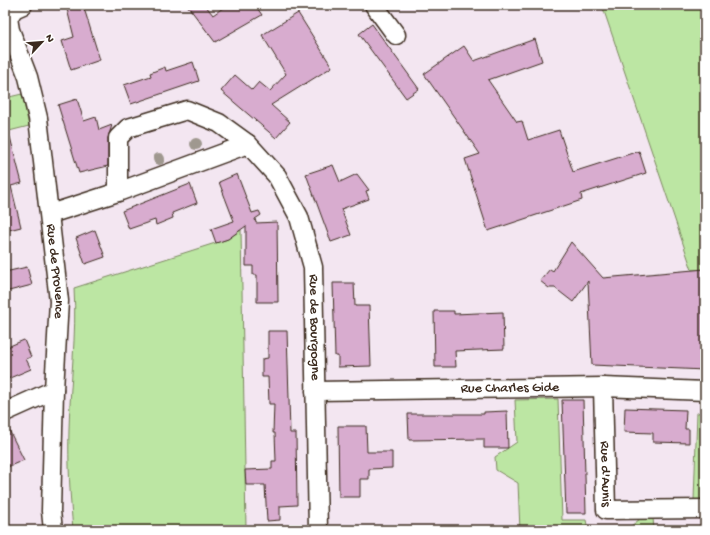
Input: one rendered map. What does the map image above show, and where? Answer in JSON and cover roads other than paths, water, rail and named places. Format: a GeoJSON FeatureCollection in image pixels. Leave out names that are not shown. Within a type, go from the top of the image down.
{"type":"FeatureCollection","features":[{"type":"Feature","properties":{"kind":"street"},"geometry":{"type":"LineString","coordinates":[[7,18],[14,9],[23,5]]}},
{"type":"Feature","properties":{"kind":"street"},"geometry":{"type":"LineString","coordinates":[[374,5],[396,35]]}},
{"type":"Feature","properties":{"kind":"street","name":"Rue de Provence"},"geometry":{"type":"LineString","coordinates":[[7,18],[28,77],[38,118],[59,301],[54,390],[51,511],[54,530]]}},
{"type":"Feature","properties":{"kind":"street","name":"Rue de Bourgogne"},"geometry":{"type":"LineString","coordinates":[[118,192],[118,138],[128,128],[187,110],[219,123],[248,144],[277,176],[301,224],[313,267],[318,530]]}},
{"type":"Feature","properties":{"kind":"street"},"geometry":{"type":"LineString","coordinates":[[50,214],[118,192],[248,144]]}},
{"type":"Feature","properties":{"kind":"street","name":"Rue Charles Gide"},"geometry":{"type":"LineString","coordinates":[[315,391],[603,387],[705,391]]}},
{"type":"Feature","properties":{"kind":"street","name":"Rue d'Aunis"},"geometry":{"type":"LineString","coordinates":[[603,387],[606,510],[705,509]]}},
{"type":"Feature","properties":{"kind":"street"},"geometry":{"type":"LineString","coordinates":[[5,412],[54,390]]}}]}
